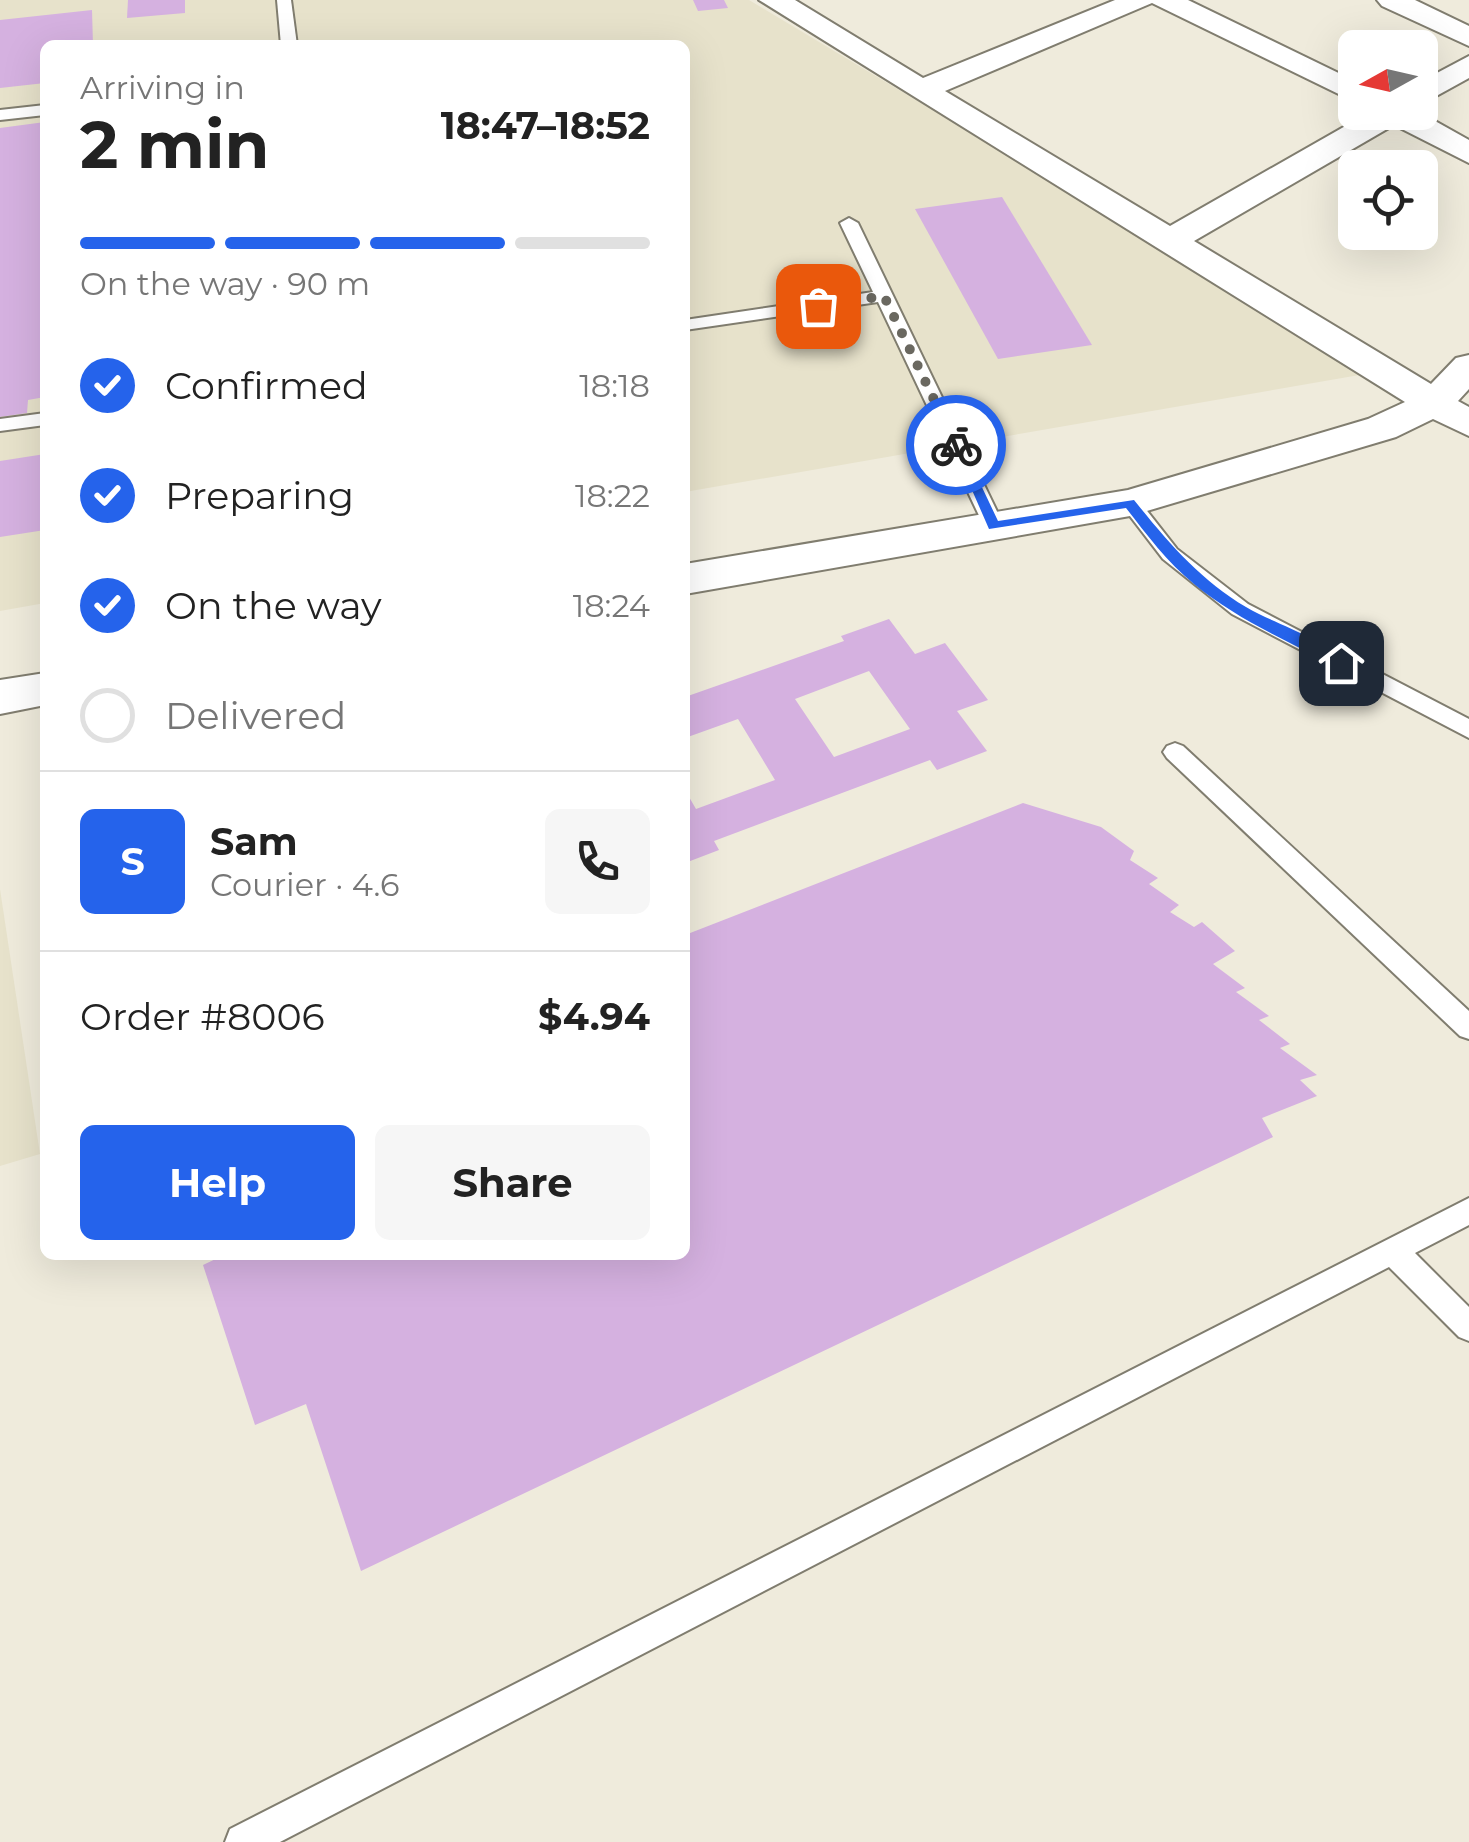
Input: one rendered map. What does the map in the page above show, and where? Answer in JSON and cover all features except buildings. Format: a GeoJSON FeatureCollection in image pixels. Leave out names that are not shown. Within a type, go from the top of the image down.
{"type":"FeatureCollection","features":[{"type":"Feature","properties":{"kind":"street"},"geometry":{"type":"LineString","coordinates":[[774,0],[1452,414]]}},
{"type":"Feature","properties":{"kind":"street"},"geometry":{"type":"LineString","coordinates":[[923,89],[1140,0]]}},
{"type":"Feature","properties":{"kind":"street"},"geometry":{"type":"LineString","coordinates":[[1164,0],[1338,85]]}},
{"type":"Feature","properties":{"kind":"street"},"geometry":{"type":"LineString","coordinates":[[1392,0],[1469,36]]}},
{"type":"Feature","properties":{"kind":"street"},"geometry":{"type":"LineString","coordinates":[[1438,85],[1469,65]]}},
{"type":"Feature","properties":{"kind":"street"},"geometry":{"type":"LineString","coordinates":[[1171,240],[1363,130]]}},
{"type":"Feature","properties":{"kind":"street"},"geometry":{"type":"LineString","coordinates":[[1427,130],[1469,153]]}},
{"type":"Feature","properties":{"kind":"street"},"geometry":{"type":"LineString","coordinates":[[1452,414],[1469,366]]}},
{"type":"Feature","properties":{"kind":"street"},"geometry":{"type":"LineString","coordinates":[[690,578],[1130,503],[1382,428],[1452,414]]}},
{"type":"Feature","properties":{"kind":"street"},"geometry":{"type":"LineString","coordinates":[[0,697],[40,690]]}},
{"type":"Feature","properties":{"kind":"lane"},"geometry":{"type":"LineString","coordinates":[[284,0],[288,40]]}},
{"type":"Feature","properties":{"kind":"lane"},"geometry":{"type":"LineString","coordinates":[[0,116],[40,111]]}},
{"type":"Feature","properties":{"kind":"lane"},"geometry":{"type":"LineString","coordinates":[[849,223],[994,526]]}},
{"type":"Feature","properties":{"kind":"lane"},"geometry":{"type":"LineString","coordinates":[[690,324],[884,296]]}},
{"type":"Feature","properties":{"kind":"lane"},"geometry":{"type":"LineString","coordinates":[[0,426],[40,420]]}},
{"type":"Feature","properties":{"kind":"lane"},"geometry":{"type":"LineString","coordinates":[[1130,503],[1170,554],[1200,582],[1240,610],[1469,729]]}},
{"type":"Feature","properties":{"kind":"lane"},"geometry":{"type":"LineString","coordinates":[[1175,752],[1469,1028]]}},
{"type":"Feature","properties":{"kind":"lane"},"geometry":{"type":"LineString","coordinates":[[243,1842],[1469,1211]]}},
{"type":"Feature","properties":{"kind":"lane"},"geometry":{"type":"LineString","coordinates":[[1392,1250],[1469,1327]]}},
{"type":"Feature","properties":{"kind":"shaded area"},"geometry":{"type":"Polygon","coordinates":[[[0,0],[749,0],[1371,373],[690,491],[690,40],[40,40],[40,604],[0,611],[0,0]]]}},
{"type":"Feature","properties":{"kind":"shaded area"},"geometry":{"type":"Polygon","coordinates":[[[0,889],[40,1154],[0,1166],[0,889]]]}},
{"type":"Feature","properties":{"kind":"way so far"},"geometry":{"type":"LineString","coordinates":[[818,306],[884,296],[956,445]]}},
{"type":"Feature","properties":{"kind":"route"},"geometry":{"type":"LineString","coordinates":[[956,445],[994,526],[1130,503],[1170,554],[1200,582],[1240,610],[1341,663]]}}]}
